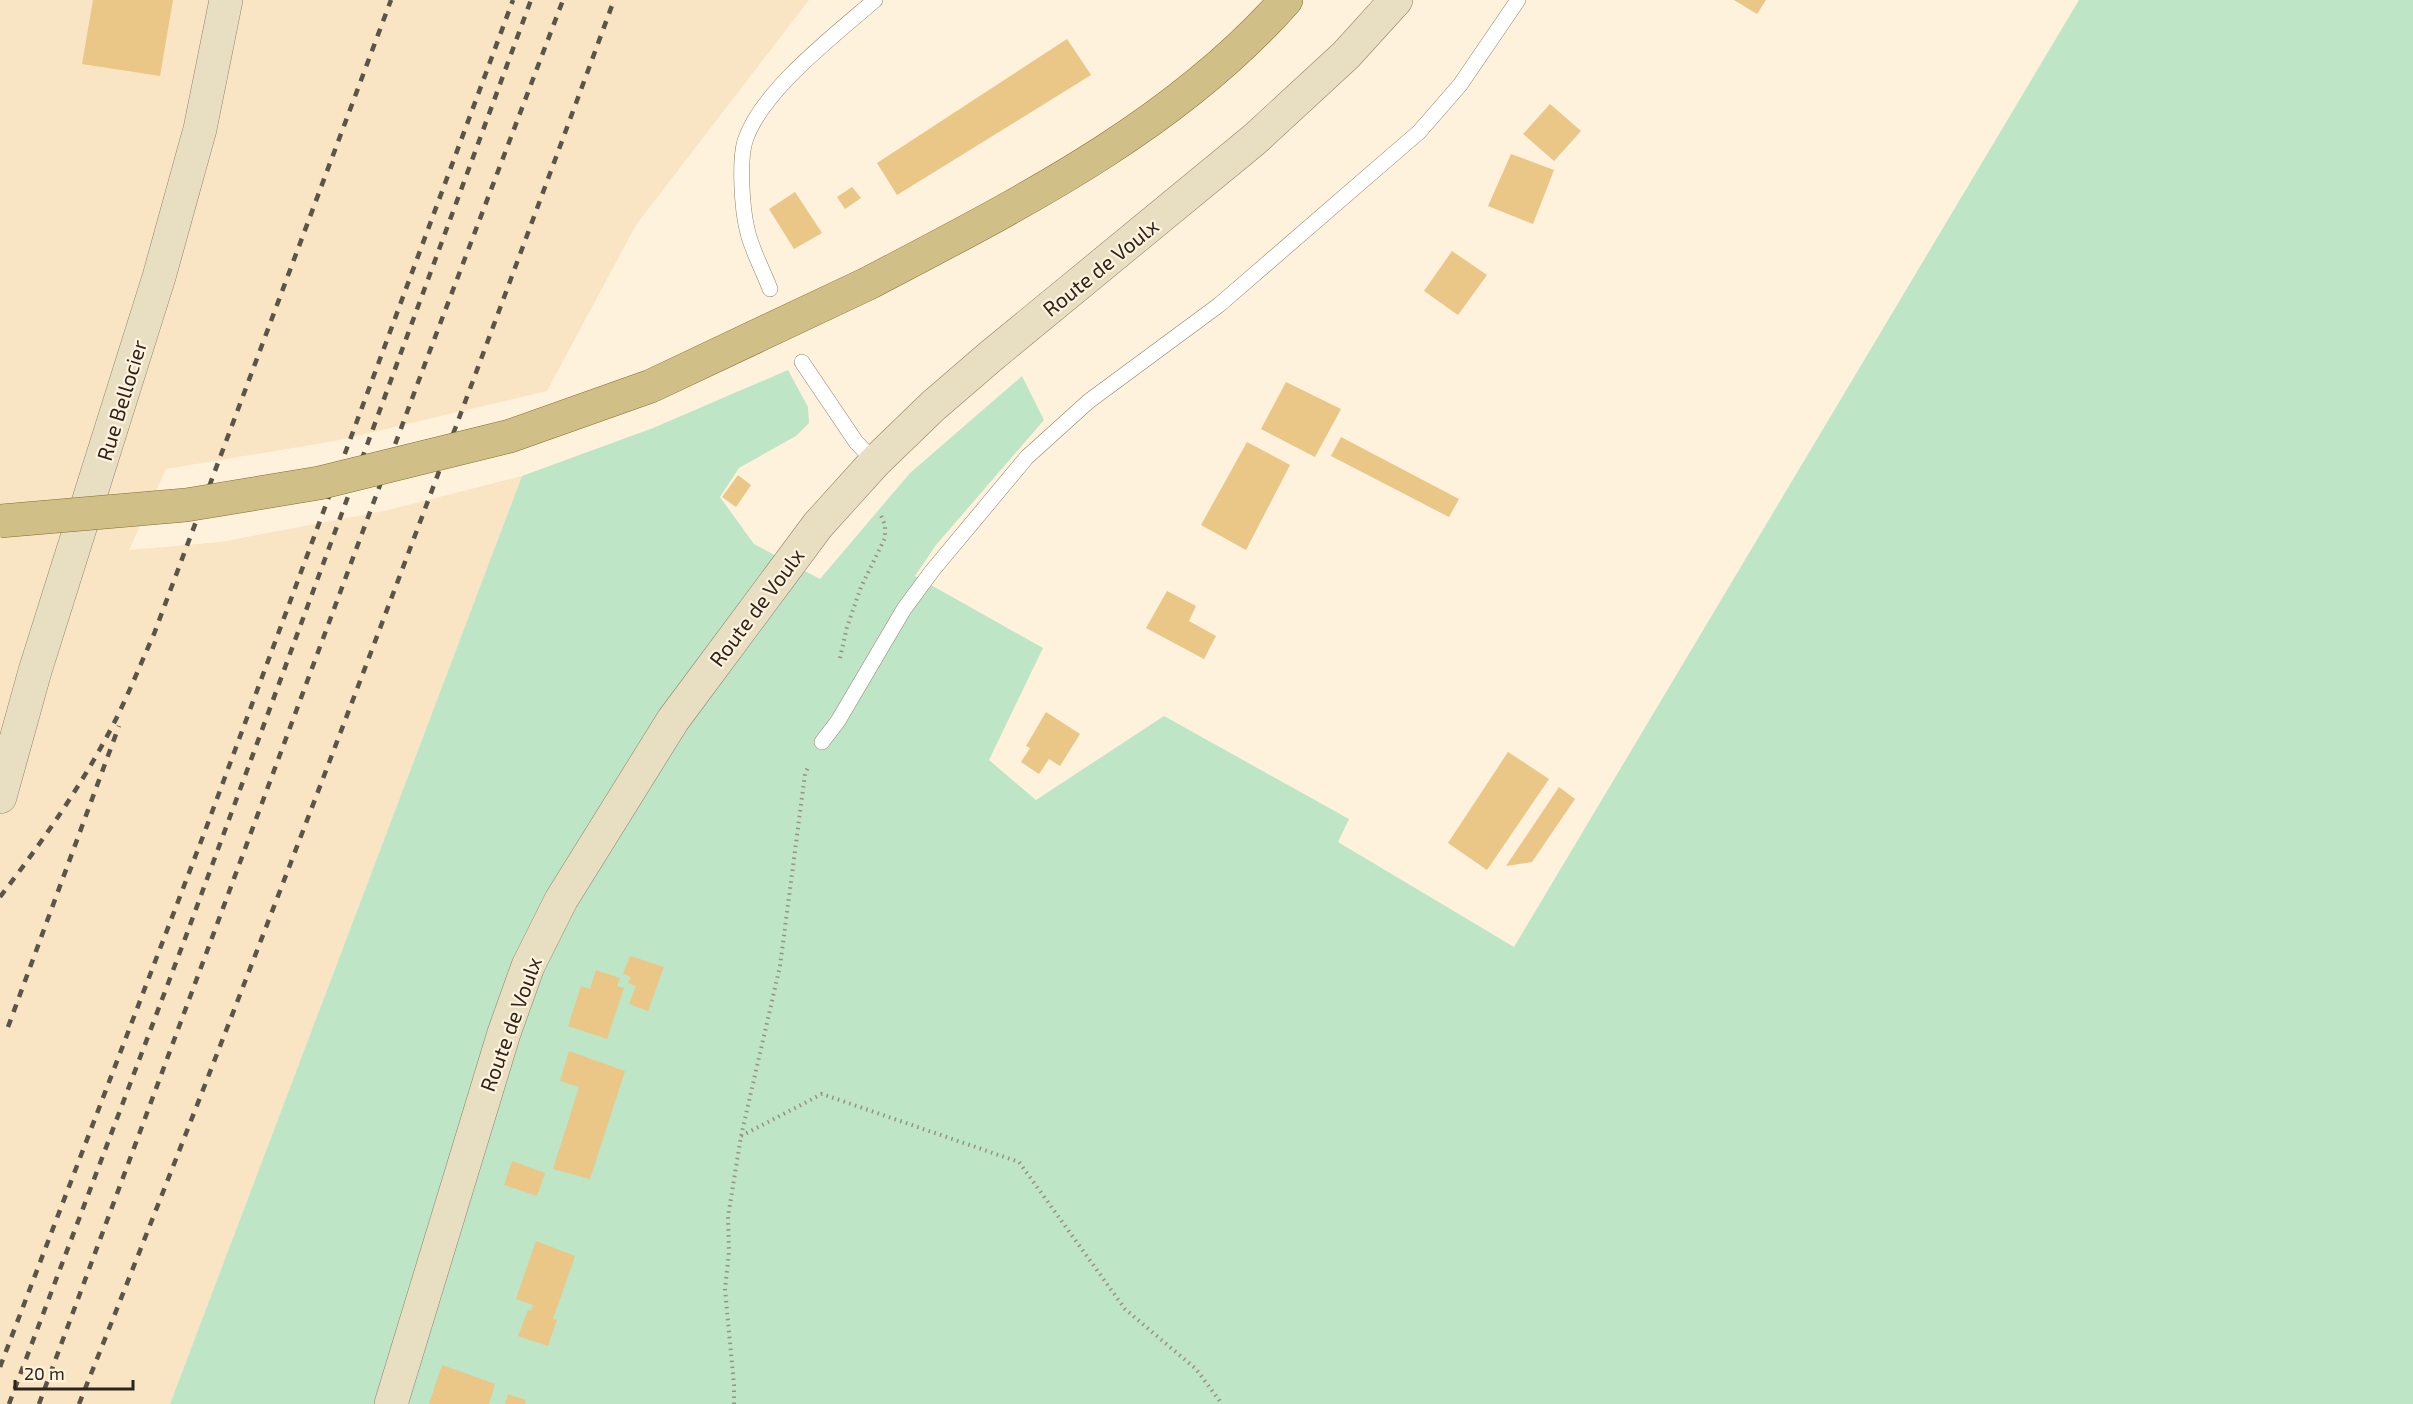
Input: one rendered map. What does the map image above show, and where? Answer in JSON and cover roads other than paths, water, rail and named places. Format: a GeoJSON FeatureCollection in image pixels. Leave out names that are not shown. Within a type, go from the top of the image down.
{"type":"FeatureCollection","features":[{"type":"Feature","properties":{"kind":"main road","name":"Rue Bellocier"},"geometry":{"type":"LineString","coordinates":[[0,796],[36,671],[159,277],[200,129],[226,0]]}},
{"type":"Feature","properties":{"kind":"main road"},"geometry":{"type":"LineString","coordinates":[[0,521],[186,505],[319,483],[510,436],[651,386],[869,283],[997,215],[1106,152],[1198,82],[1259,31],[1286,0]]}},
{"type":"Feature","properties":{"kind":"main road","name":"Route de Voulx"},"geometry":{"type":"LineString","coordinates":[[391,1404],[504,1034],[528,966],[550,920],[673,720],[818,525],[875,462],[933,406],[991,356],[1255,139],[1346,55],[1396,0]]}},
{"type":"Feature","properties":{"kind":"lane"},"geometry":{"type":"LineString","coordinates":[[770,289],[747,230],[742,182],[745,142],[762,109],[811,55],[875,0]]}},
{"type":"Feature","properties":{"kind":"lane"},"geometry":{"type":"LineString","coordinates":[[822,742],[838,721],[904,609],[932,571],[1027,458],[1089,401],[1219,305],[1419,132],[1460,85],[1518,0]]}},
{"type":"Feature","properties":{"kind":"lane"},"geometry":{"type":"LineString","coordinates":[[802,362],[856,442],[875,462]]}},
{"type":"Feature","properties":{"kind":"railway"},"geometry":{"type":"LineString","coordinates":[[0,897],[76,790],[103,744],[135,678],[154,634],[391,0]]}},
{"type":"Feature","properties":{"kind":"railway"},"geometry":{"type":"LineString","coordinates":[[0,1367],[205,831],[513,0]]}},
{"type":"Feature","properties":{"kind":"railway"},"geometry":{"type":"LineString","coordinates":[[9,1404],[186,936],[531,0]]}},
{"type":"Feature","properties":{"kind":"railway"},"geometry":{"type":"LineString","coordinates":[[39,1404],[426,361],[563,0]]}},
{"type":"Feature","properties":{"kind":"railway"},"geometry":{"type":"LineString","coordinates":[[79,1404],[217,1055],[351,704],[614,0]]}},
{"type":"Feature","properties":{"kind":"railway"},"geometry":{"type":"LineString","coordinates":[[8,1027],[119,726]]}}]}
